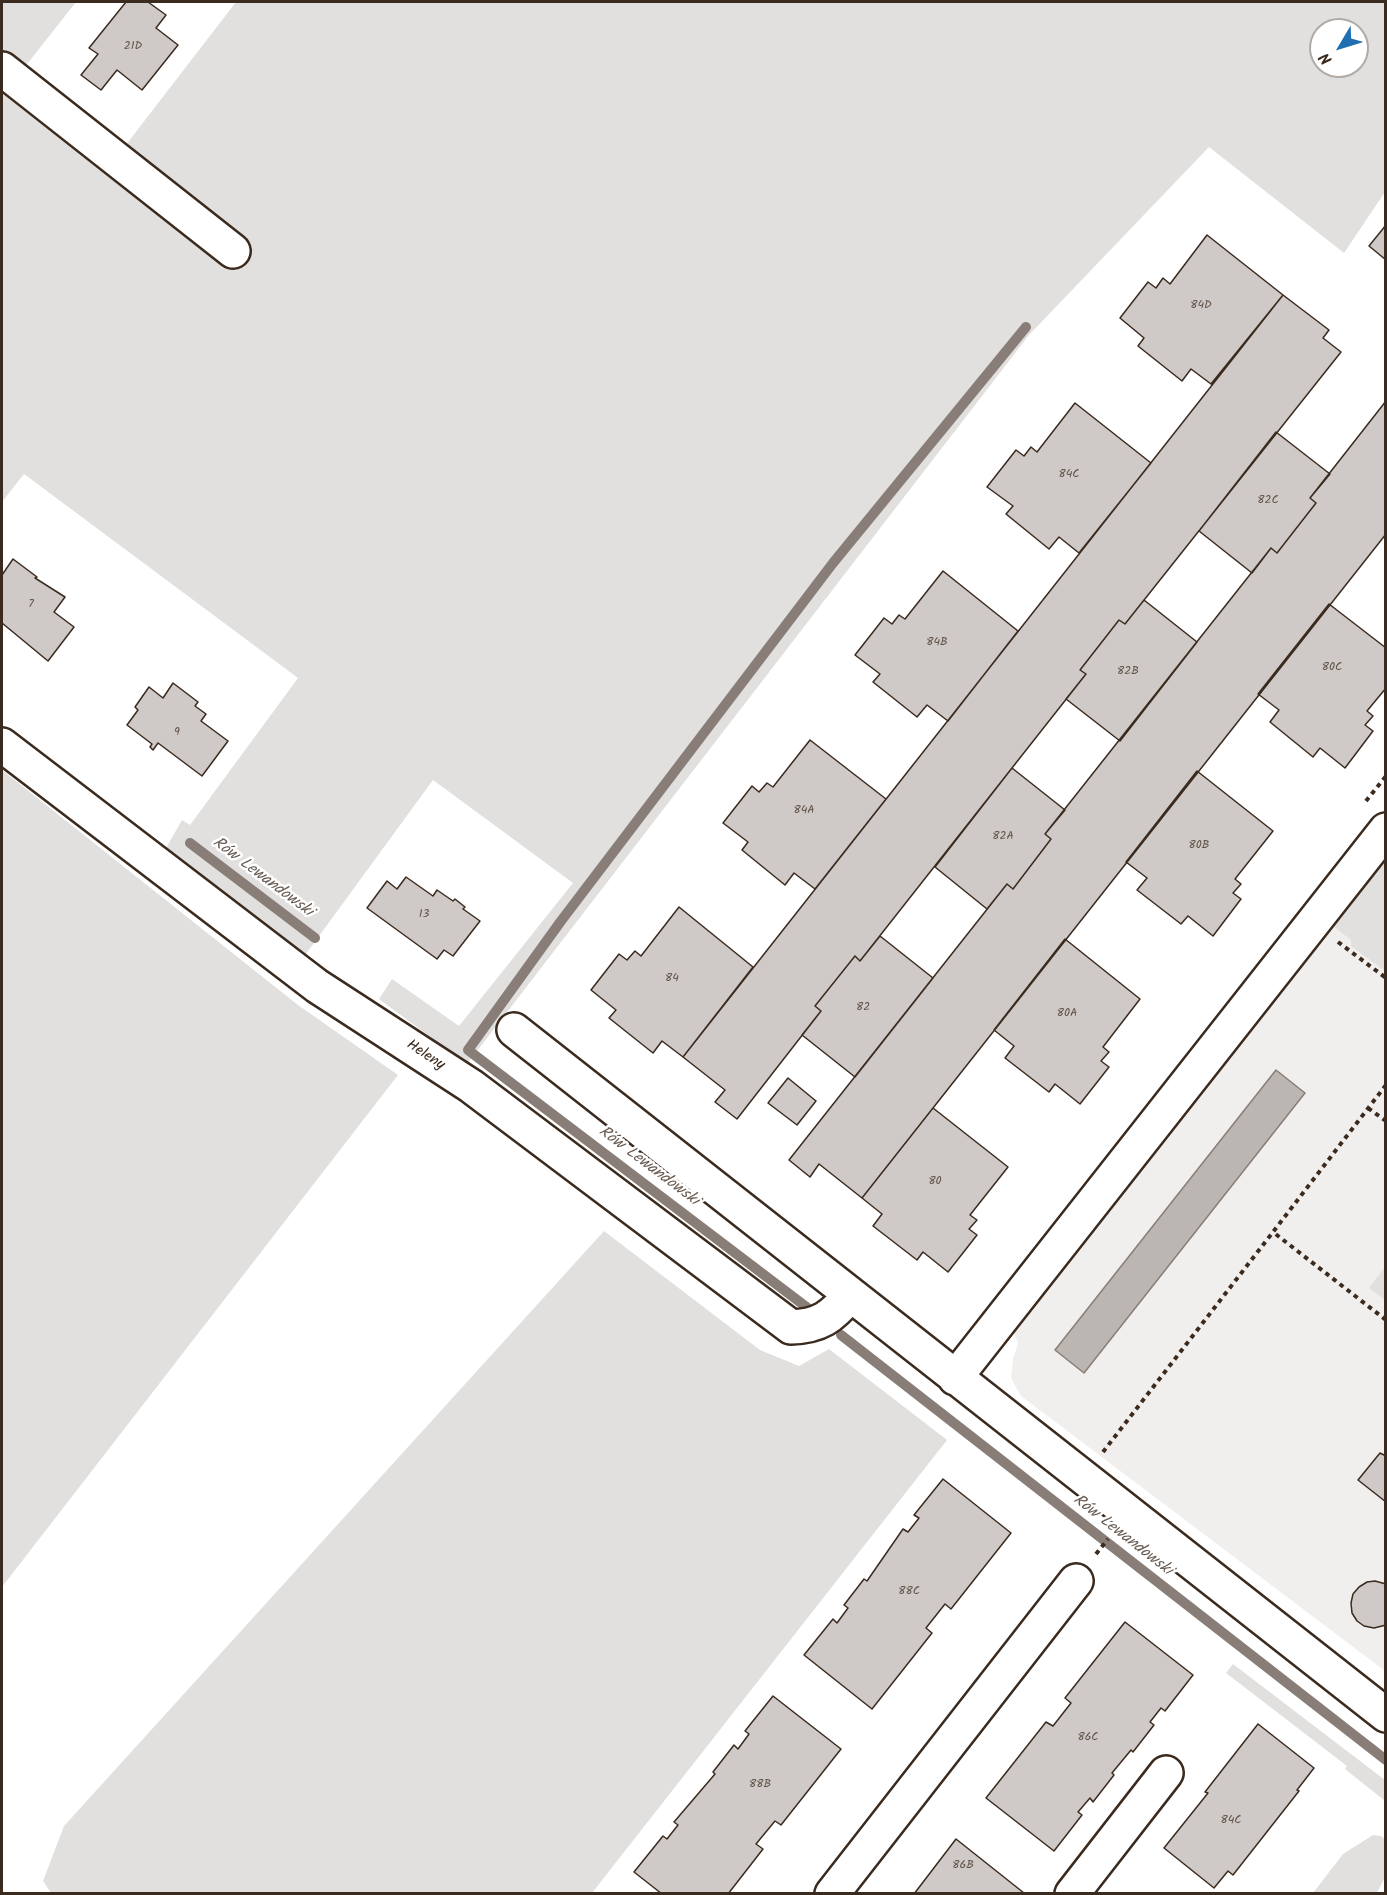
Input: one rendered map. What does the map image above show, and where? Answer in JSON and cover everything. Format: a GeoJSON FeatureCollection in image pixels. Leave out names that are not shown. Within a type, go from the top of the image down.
{"type":"FeatureCollection","features":[{"type":"Feature","properties":{"kind":"street"},"geometry":{"type":"LineString","coordinates":[[2,69],[233,251]]}},
{"type":"Feature","properties":{"kind":"street","name":"Heleny"},"geometry":{"type":"LineString","coordinates":[[2,745],[317,986],[471,1086],[791,1326],[810,1326],[837,1311],[850,1295]]}},
{"type":"Feature","properties":{"kind":"street"},"geometry":{"type":"LineString","coordinates":[[955,1378],[1386,830]]}},
{"type":"Feature","properties":{"kind":"street"},"geometry":{"type":"LineString","coordinates":[[514,1030],[1386,1715]]}},
{"type":"Feature","properties":{"kind":"street"},"geometry":{"type":"LineString","coordinates":[[832,1893],[1076,1581]]}},
{"type":"Feature","properties":{"kind":"street"},"geometry":{"type":"LineString","coordinates":[[1072,1893],[1166,1773]]}},
{"type":"Feature","properties":{"kind":"path"},"geometry":{"type":"LineString","coordinates":[[1364,803],[1386,776]]}},
{"type":"Feature","properties":{"kind":"path"},"geometry":{"type":"LineString","coordinates":[[1101,1455],[1386,1085]]}},
{"type":"Feature","properties":{"kind":"path"},"geometry":{"type":"LineString","coordinates":[[1368,1108],[1386,1121]]}},
{"type":"Feature","properties":{"kind":"path"},"geometry":{"type":"LineString","coordinates":[[1273,1232],[1386,1320]]}},
{"type":"Feature","properties":{"kind":"shaded area"},"geometry":{"type":"Polygon","coordinates":[[[2,2],[76,2],[24,68],[2,50],[2,2]]]}},
{"type":"Feature","properties":{"kind":"shaded area"},"geometry":{"type":"Polygon","coordinates":[[[236,2],[1385,2],[1385,192],[1344,253],[1209,147],[1029,335],[467,1064],[379,999],[392,979],[459,1026],[573,883],[433,780],[303,958],[167,854],[166,848],[182,820],[190,825],[298,678],[24,474],[2,502],[2,89],[230,268],[250,245],[125,146],[236,2]]]}},
{"type":"Feature","properties":{"kind":"shaded area"},"geometry":{"type":"Polygon","coordinates":[[[2,770],[298,1005],[398,1075],[2,1587],[2,770]]]}},
{"type":"Feature","properties":{"kind":"shaded area"},"geometry":{"type":"Polygon","coordinates":[[[1385,856],[1385,1671],[1021,1396],[1011,1378],[1018,1343],[1013,1330],[1385,856]]]}},
{"type":"Feature","properties":{"kind":"shaded area"},"geometry":{"type":"Polygon","coordinates":[[[1385,856],[1385,971],[1351,946],[1351,940],[1332,925],[1385,856]]]}},
{"type":"Feature","properties":{"kind":"shaded area"},"geometry":{"type":"Polygon","coordinates":[[[1276,1070],[1305,1093],[1084,1373],[1055,1350],[1276,1070]]]}},
{"type":"Feature","properties":{"kind":"shaded area"},"geometry":{"type":"Polygon","coordinates":[[[604,1231],[760,1350],[799,1366],[829,1349],[947,1440],[592,1893],[51,1893],[43,1881],[64,1826],[604,1231]]]}},
{"type":"Feature","properties":{"kind":"shaded area"},"geometry":{"type":"Polygon","coordinates":[[[1385,1267],[1385,1300],[1369,1288],[1385,1267]]]}},
{"type":"Feature","properties":{"kind":"shaded area"},"geometry":{"type":"Polygon","coordinates":[[[1233,1664],[1385,1780],[1385,1801],[1345,1769],[1347,1766],[1226,1673],[1233,1664]]]}},
{"type":"Feature","properties":{"kind":"shaded area"},"geometry":{"type":"Polygon","coordinates":[[[1373,1835],[1385,1839],[1385,1877],[1377,1893],[1313,1893],[1343,1854],[1373,1835]]]}},
{"type":"Feature","properties":{"kind":"building"},"geometry":{"type":"Polygon","coordinates":[[[126,2],[148,2],[166,15],[156,28],[178,45],[142,90],[117,70],[101,90],[81,75],[98,54],[89,48],[126,2]]]}},
{"type":"Feature","properties":{"kind":"building"},"geometry":{"type":"Polygon","coordinates":[[[1386,225],[1386,260],[1369,246],[1386,225]]]}},
{"type":"Feature","properties":{"kind":"building"},"geometry":{"type":"Polygon","coordinates":[[[1207,235],[1283,295],[1211,384],[1191,369],[1182,381],[1138,346],[1144,338],[1120,318],[1148,282],[1156,288],[1163,278],[1170,284],[1207,235]]]}},
{"type":"Feature","properties":{"kind":"building"},"geometry":{"type":"Polygon","coordinates":[[[1283,295],[1329,330],[1323,338],[1341,352],[1125,624],[1119,620],[1080,670],[1086,674],[860,961],[855,956],[815,1006],[821,1011],[737,1119],[715,1102],[725,1090],[683,1057],[1283,295]]]}},
{"type":"Feature","properties":{"kind":"building"},"geometry":{"type":"Polygon","coordinates":[[[1386,401],[1386,534],[862,1198],[819,1164],[810,1177],[789,1160],[1007,884],[1013,889],[1051,839],[1045,834],[1271,548],[1277,553],[1316,503],[1310,498],[1386,401]]]}},
{"type":"Feature","properties":{"kind":"building"},"geometry":{"type":"Polygon","coordinates":[[[1075,403],[1151,463],[1079,553],[1059,537],[1049,549],[1006,514],[1013,506],[987,487],[1016,450],[1024,456],[1031,447],[1037,452],[1075,403]]]}},
{"type":"Feature","properties":{"kind":"building"},"geometry":{"type":"Polygon","coordinates":[[[1276,432],[1330,474],[1310,498],[1316,503],[1277,553],[1271,548],[1252,573],[1199,531],[1276,432]]]}},
{"type":"Feature","properties":{"kind":"building"},"geometry":{"type":"Polygon","coordinates":[[[13,559],[37,577],[35,578],[65,597],[54,612],[74,627],[48,661],[2,623],[2,575],[13,559]]]}},
{"type":"Feature","properties":{"kind":"building"},"geometry":{"type":"Polygon","coordinates":[[[943,571],[1018,631],[948,721],[927,705],[917,717],[873,682],[880,674],[855,655],[884,618],[892,624],[899,615],[905,619],[943,571]]]}},
{"type":"Feature","properties":{"kind":"building"},"geometry":{"type":"Polygon","coordinates":[[[1144,600],[1197,642],[1120,741],[1066,699],[1086,674],[1080,670],[1119,620],[1125,624],[1144,600]]]}},
{"type":"Feature","properties":{"kind":"building"},"geometry":{"type":"Polygon","coordinates":[[[1329,604],[1386,648],[1386,688],[1367,711],[1373,716],[1365,725],[1373,731],[1345,768],[1320,748],[1313,757],[1270,722],[1279,710],[1258,694],[1329,604]]]}},
{"type":"Feature","properties":{"kind":"building"},"geometry":{"type":"Polygon","coordinates":[[[173,683],[198,702],[195,706],[206,714],[201,721],[228,741],[202,776],[158,743],[153,750],[150,747],[152,744],[127,725],[138,710],[135,707],[149,687],[163,698],[173,683]]]}},
{"type":"Feature","properties":{"kind":"building"},"geometry":{"type":"Polygon","coordinates":[[[810,740],[886,799],[815,889],[794,873],[785,885],[742,850],[748,842],[723,823],[752,786],[759,792],[767,783],[773,787],[810,740]]]}},
{"type":"Feature","properties":{"kind":"building"},"geometry":{"type":"Polygon","coordinates":[[[1012,768],[1065,810],[1045,834],[1051,839],[1013,889],[1007,884],[987,909],[935,867],[1012,768]]]}},
{"type":"Feature","properties":{"kind":"building"},"geometry":{"type":"Polygon","coordinates":[[[1197,771],[1273,831],[1235,879],[1241,884],[1233,893],[1241,899],[1213,936],[1188,916],[1181,924],[1137,890],[1147,878],[1126,862],[1197,771]]]}},
{"type":"Feature","properties":{"kind":"building"},"geometry":{"type":"Polygon","coordinates":[[[406,877],[433,896],[437,890],[453,901],[455,899],[465,907],[463,909],[480,921],[453,956],[444,950],[437,959],[367,908],[387,881],[397,889],[406,877]]]}},
{"type":"Feature","properties":{"kind":"building"},"geometry":{"type":"Polygon","coordinates":[[[679,907],[753,967],[683,1057],[662,1041],[653,1053],[609,1018],[616,1010],[591,990],[619,954],[627,960],[635,951],[641,956],[679,907]]]}},
{"type":"Feature","properties":{"kind":"building"},"geometry":{"type":"Polygon","coordinates":[[[880,936],[933,978],[855,1077],[802,1035],[821,1011],[815,1006],[855,956],[860,961],[880,936]]]}},
{"type":"Feature","properties":{"kind":"building"},"geometry":{"type":"Polygon","coordinates":[[[1065,939],[1140,999],[1103,1047],[1109,1052],[1101,1061],[1109,1067],[1080,1104],[1055,1084],[1049,1092],[1005,1058],[1014,1046],[994,1030],[1065,939]]]}},
{"type":"Feature","properties":{"kind":"building"},"geometry":{"type":"Polygon","coordinates":[[[788,1078],[816,1101],[797,1125],[768,1103],[788,1078]]]}},
{"type":"Feature","properties":{"kind":"building"},"geometry":{"type":"Polygon","coordinates":[[[933,1108],[1008,1167],[970,1215],[977,1220],[969,1229],[977,1235],[948,1272],[923,1252],[917,1260],[873,1226],[882,1214],[862,1198],[933,1108]]]}},
{"type":"Feature","properties":{"kind":"building"},"geometry":{"type":"Polygon","coordinates":[[[1380,1453],[1386,1456],[1386,1502],[1358,1480],[1380,1453]]]}},
{"type":"Feature","properties":{"kind":"building"},"geometry":{"type":"Polygon","coordinates":[[[943,1479],[1011,1533],[951,1609],[945,1604],[926,1628],[932,1633],[872,1709],[804,1655],[833,1619],[837,1623],[848,1608],[844,1605],[864,1579],[867,1581],[903,1529],[908,1532],[919,1518],[914,1515],[943,1479]]]}},
{"type":"Feature","properties":{"kind":"building"},"geometry":{"type":"Polygon","coordinates":[[[1375,1581],[1386,1584],[1386,1625],[1374,1628],[1364,1626],[1357,1621],[1352,1613],[1351,1603],[1353,1594],[1359,1587],[1367,1582],[1375,1581]]]}},
{"type":"Feature","properties":{"kind":"building"},"geometry":{"type":"Polygon","coordinates":[[[1125,1622],[1193,1675],[1165,1711],[1161,1708],[1150,1722],[1154,1725],[1133,1752],[1131,1750],[1112,1773],[1114,1775],[1093,1802],[1090,1798],[1078,1812],[1082,1815],[1054,1851],[986,1798],[1046,1722],[1053,1726],[1071,1703],[1065,1698],[1125,1622]]]}},
{"type":"Feature","properties":{"kind":"building"},"geometry":{"type":"Polygon","coordinates":[[[773,1696],[841,1749],[781,1825],[775,1821],[756,1844],[763,1849],[728,1894],[662,1894],[634,1872],[663,1836],[667,1839],[678,1825],[674,1822],[715,1774],[713,1772],[734,1745],[738,1749],[749,1734],[745,1731],[773,1696]]]}},
{"type":"Feature","properties":{"kind":"building"},"geometry":{"type":"Polygon","coordinates":[[[1258,1724],[1314,1768],[1297,1790],[1299,1791],[1233,1875],[1228,1871],[1214,1888],[1164,1848],[1208,1793],[1205,1792],[1258,1724]]]}},
{"type":"Feature","properties":{"kind":"building"},"geometry":{"type":"Polygon","coordinates":[[[956,1839],[1024,1893],[1024,1894],[914,1894],[956,1839]]]}},
{"type":"Feature","properties":{"kind":"waterway"},"geometry":{"type":"LineString","coordinates":[[809,1309],[468,1050],[561,921],[833,563],[1026,327]]}},
{"type":"Feature","properties":{"kind":"waterway","name":"Rów Lewandowski"},"geometry":{"type":"LineString","coordinates":[[190,843],[315,938]]}},
{"type":"Feature","properties":{"kind":"waterway","name":"Rów Lewandowski"},"geometry":{"type":"LineString","coordinates":[[841,1335],[1386,1760]]}}]}
